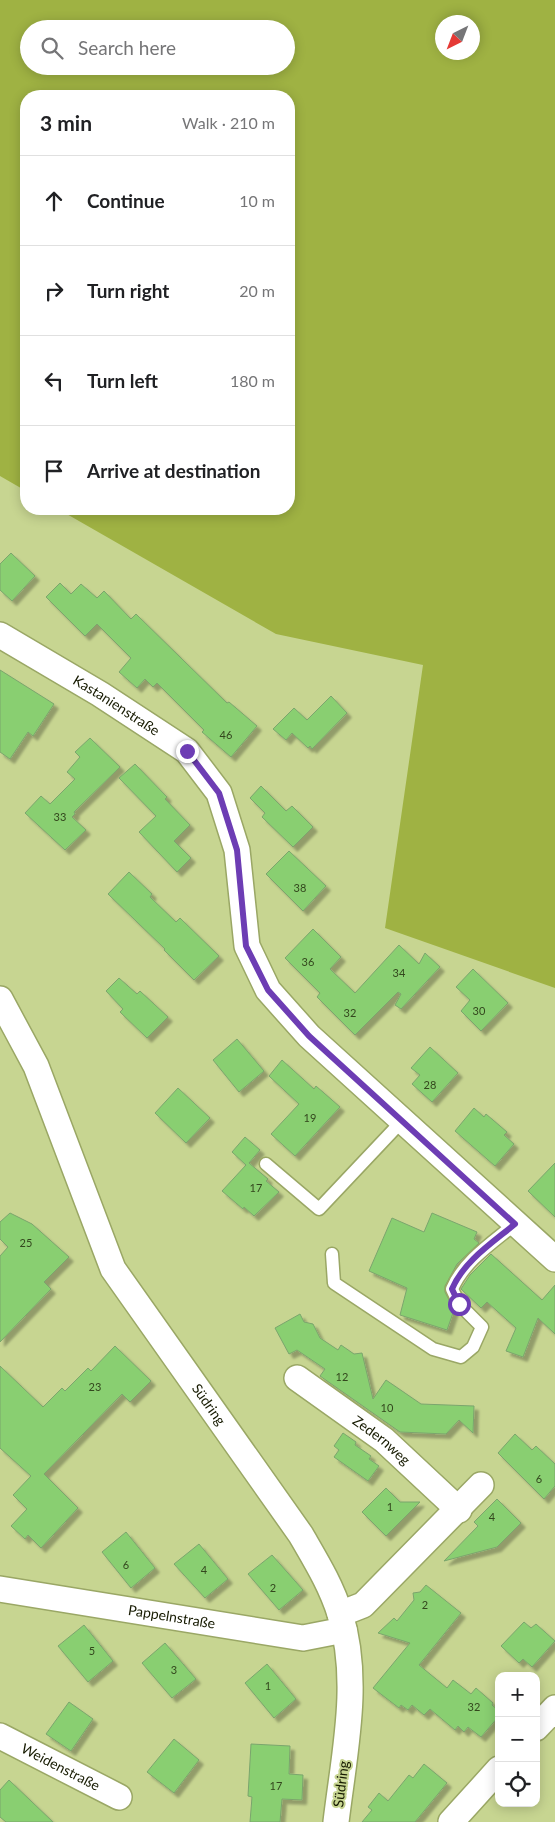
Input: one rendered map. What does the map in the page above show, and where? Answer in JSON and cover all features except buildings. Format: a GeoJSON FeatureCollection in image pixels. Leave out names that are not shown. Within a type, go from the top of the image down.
{"type":"FeatureCollection","features":[{"type":"Feature","properties":{"kind":"street","name":"Kastanienstraße"},"geometry":{"type":"LineString","coordinates":[[0,635],[100,694],[187,751],[219,793],[237,850],[246,946],[268,990],[309,1036],[555,1260]]}},
{"type":"Feature","properties":{"kind":"street","name":"Südring"},"geometry":{"type":"LineString","coordinates":[[0,999],[36,1066],[113,1269],[301,1535],[325,1576],[342,1622],[350,1669],[349,1713],[336,1822]]}},
{"type":"Feature","properties":{"kind":"street","name":"Zedernweg"},"geometry":{"type":"LineString","coordinates":[[297,1378],[384,1440],[459,1510]]}},
{"type":"Feature","properties":{"kind":"street"},"geometry":{"type":"LineString","coordinates":[[342,1622],[363,1605],[459,1510],[481,1485]]}},
{"type":"Feature","properties":{"kind":"street","name":"Pappelnstraße"},"geometry":{"type":"LineString","coordinates":[[0,1589],[302,1638],[342,1622]]}},
{"type":"Feature","properties":{"kind":"street"},"geometry":{"type":"LineString","coordinates":[[540,1724],[555,1708]]}},
{"type":"Feature","properties":{"kind":"street","name":"Weidenstraße"},"geometry":{"type":"LineString","coordinates":[[0,1736],[119,1797]]}},
{"type":"Feature","properties":{"kind":"street"},"geometry":{"type":"LineString","coordinates":[[451,1822],[495,1773]]}},
{"type":"Feature","properties":{"kind":"lane"},"geometry":{"type":"LineString","coordinates":[[266,1164],[319,1209],[402,1121]]}},
{"type":"Feature","properties":{"kind":"lane"},"geometry":{"type":"LineString","coordinates":[[332,1254],[334,1283],[433,1349],[461,1357],[473,1347],[482,1328],[459,1304],[452,1289],[457,1276],[476,1256],[515,1224]]}},
{"type":"Feature","properties":{"kind":"green space"},"geometry":{"type":"Polygon","coordinates":[[[0,0],[555,0],[555,988],[385,928],[423,665],[276,634],[68,515],[295,515],[295,90],[20,90],[20,488],[0,476],[0,0]]]}},
{"type":"Feature","properties":{"kind":"route"},"geometry":{"type":"LineString","coordinates":[[187,751],[219,793],[237,850],[246,946],[268,990],[309,1036],[515,1224],[476,1256],[457,1276],[452,1289],[459,1304]]}}]}
